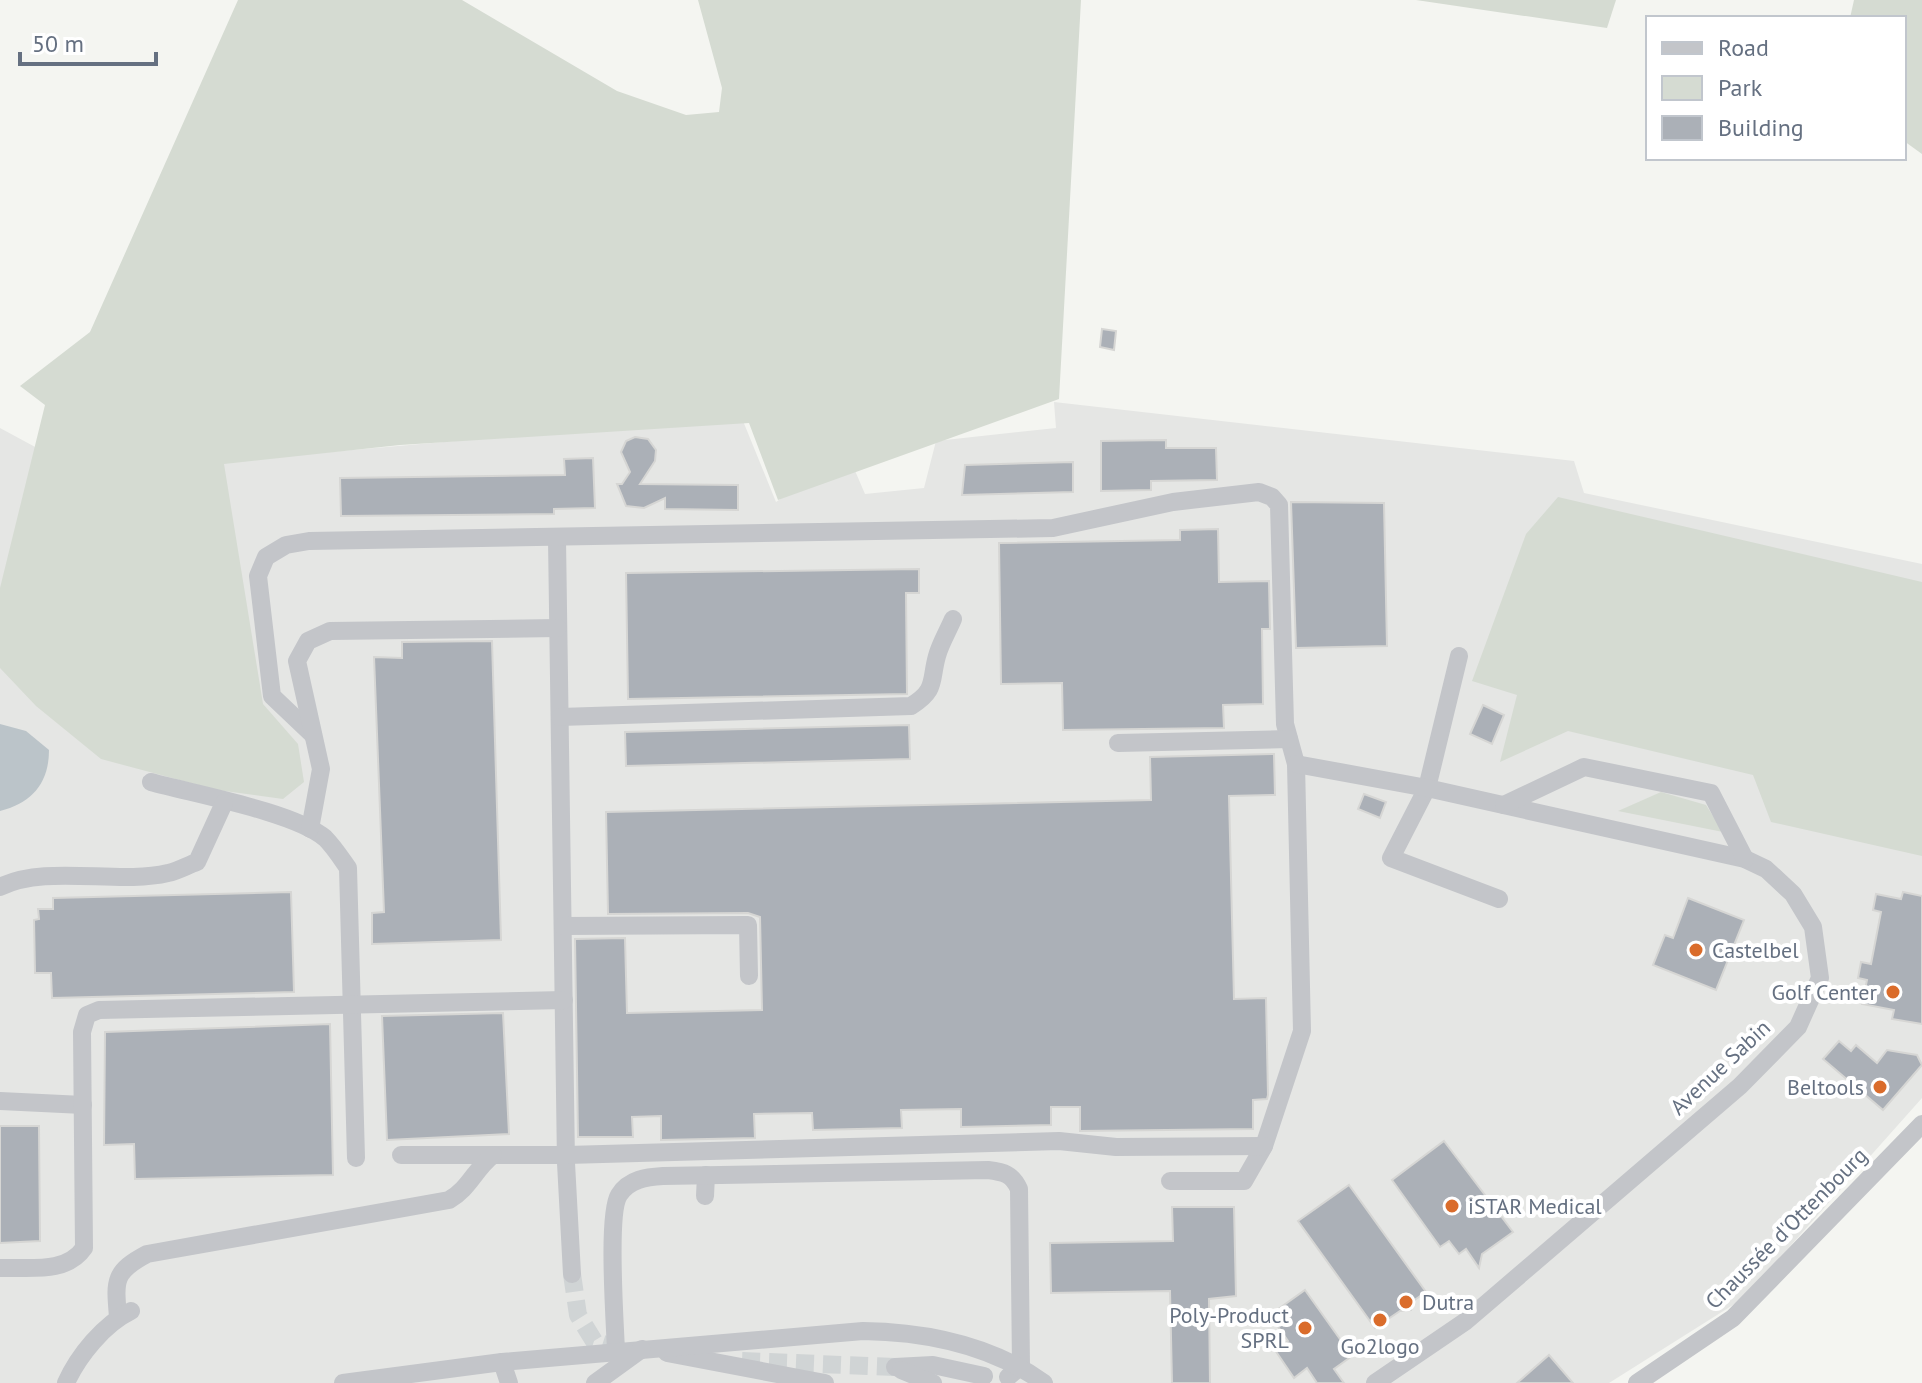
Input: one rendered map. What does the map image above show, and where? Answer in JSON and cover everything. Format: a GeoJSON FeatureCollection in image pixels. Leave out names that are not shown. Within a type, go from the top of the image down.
{"type":"FeatureCollection","features":[{"type":"Feature","properties":{"kind":"street"},"geometry":{"type":"LineString","coordinates":[[312,734],[272,696],[258,576],[266,557],[286,545],[309,541],[1053,528],[1173,502],[1259,492],[1272,497],[1279,505],[1285,724],[1296,764],[1302,1031],[1264,1146],[1244,1181],[1170,1181]]}},
{"type":"Feature","properties":{"kind":"street"},"geometry":{"type":"LineString","coordinates":[[557,539],[567,1155],[572,1274]]}},
{"type":"Feature","properties":{"kind":"street"},"geometry":{"type":"LineString","coordinates":[[560,717],[911,706],[926,697],[937,674],[936,657],[953,619]]}},
{"type":"Feature","properties":{"kind":"street"},"geometry":{"type":"LineString","coordinates":[[310,829],[321,769],[297,661],[308,641],[330,631],[558,628]]}},
{"type":"Feature","properties":{"kind":"street"},"geometry":{"type":"LineString","coordinates":[[1459,656],[1427,788],[1391,858],[1499,899]]}},
{"type":"Feature","properties":{"kind":"street"},"geometry":{"type":"LineString","coordinates":[[1118,743],[1289,739]]}},
{"type":"Feature","properties":{"kind":"street","name":"Avenue Sabin"},"geometry":{"type":"LineString","coordinates":[[1296,764],[1427,788],[1745,859],[1766,869],[1793,894],[1813,927],[1820,978],[1798,1027],[1740,1086],[1466,1321],[1375,1383]]}},
{"type":"Feature","properties":{"kind":"street"},"geometry":{"type":"LineString","coordinates":[[1504,805],[1584,767],[1711,793],[1745,859]]}},
{"type":"Feature","properties":{"kind":"street"},"geometry":{"type":"LineString","coordinates":[[151,782],[277,815],[310,829],[325,838],[348,868],[356,1158]]}},
{"type":"Feature","properties":{"kind":"street"},"geometry":{"type":"LineString","coordinates":[[0,887],[10,882],[44,879],[167,874],[197,862],[224,803]]}},
{"type":"Feature","properties":{"kind":"street"},"geometry":{"type":"LineString","coordinates":[[563,926],[748,925],[749,976]]}},
{"type":"Feature","properties":{"kind":"street"},"geometry":{"type":"LineString","coordinates":[[0,1268],[60,1266],[75,1262],[84,1248],[82,1032],[87,1015],[99,1010],[564,1000]]}},
{"type":"Feature","properties":{"kind":"street"},"geometry":{"type":"LineString","coordinates":[[0,1101],[83,1105]]}},
{"type":"Feature","properties":{"kind":"street","name":"Chaussée d'Ottenbourg"},"geometry":{"type":"LineString","coordinates":[[1637,1383],[1733,1318],[1922,1124]]}},
{"type":"Feature","properties":{"kind":"street"},"geometry":{"type":"LineString","coordinates":[[401,1155],[567,1155],[1059,1141],[1116,1147],[1264,1146]]}},
{"type":"Feature","properties":{"kind":"street"},"geometry":{"type":"LineString","coordinates":[[66,1383],[81,1358],[124,1314],[116,1279],[127,1265],[147,1254],[449,1200],[462,1193],[479,1166],[493,1155]]}},
{"type":"Feature","properties":{"kind":"street"},"geometry":{"type":"LineString","coordinates":[[616,1351],[614,1208],[619,1195],[628,1185],[642,1178],[988,1170],[1005,1173],[1014,1179],[1019,1189],[1014,1375]]}},
{"type":"Feature","properties":{"kind":"street"},"geometry":{"type":"LineString","coordinates":[[705,1196],[706,1175]]}},
{"type":"Feature","properties":{"kind":"street"},"geometry":{"type":"LineString","coordinates":[[343,1383],[502,1362],[758,1337],[911,1331],[954,1341],[1014,1375]]}},
{"type":"Feature","properties":{"kind":"street"},"geometry":{"type":"LineString","coordinates":[[756,1367],[758,1337]]}},
{"type":"Feature","properties":{"kind":"street"},"geometry":{"type":"LineString","coordinates":[[595,1383],[641,1349],[756,1367],[825,1383]]}},
{"type":"Feature","properties":{"kind":"street"},"geometry":{"type":"LineString","coordinates":[[502,1362],[509,1383]]}},
{"type":"Feature","properties":{"kind":"street"},"geometry":{"type":"LineString","coordinates":[[933,1383],[895,1367],[933,1365],[981,1380],[1000,1374],[1044,1383]]}},
{"type":"Feature","properties":{"kind":"shaded area"},"geometry":{"type":"Polygon","coordinates":[[[1054,402],[1574,461],[1584,493],[1922,564],[1922,1098],[1744,1298],[1609,1383],[0,1383],[0,428],[50,455],[225,461],[741,416],[776,502],[847,452],[865,494],[924,488],[936,441],[1056,428],[1054,402]]]}},
{"type":"Feature","properties":{"kind":"shaded area"},"geometry":{"type":"Polygon","coordinates":[[[0,724],[26,731],[49,750],[46,772],[36,790],[21,803],[0,811],[0,724]]]}},
{"type":"Feature","properties":{"kind":"green space"},"geometry":{"type":"Polygon","coordinates":[[[238,0],[462,0],[617,91],[686,115],[719,112],[722,88],[698,0],[1081,0],[1059,399],[778,500],[749,423],[400,445],[224,464],[263,704],[298,744],[304,782],[283,799],[217,790],[101,759],[36,706],[0,668],[0,588],[45,405],[20,386],[90,332],[238,0]]]}},
{"type":"Feature","properties":{"kind":"green space"},"geometry":{"type":"Polygon","coordinates":[[[1416,0],[1616,0],[1607,28],[1416,0]]]}},
{"type":"Feature","properties":{"kind":"green space"},"geometry":{"type":"Polygon","coordinates":[[[1854,0],[1922,0],[1922,154],[1906,142],[1906,16],[1850,16],[1854,0]]]}},
{"type":"Feature","properties":{"kind":"green space"},"geometry":{"type":"Polygon","coordinates":[[[1558,497],[1922,582],[1922,856],[1771,822],[1753,775],[1568,731],[1500,762],[1517,695],[1472,681],[1526,534],[1558,497]]]}},
{"type":"Feature","properties":{"kind":"green space"},"geometry":{"type":"Polygon","coordinates":[[[1661,792],[1706,805],[1723,832],[1618,811],[1661,792]]]}},
{"type":"Feature","properties":{"kind":"building"},"geometry":{"type":"Polygon","coordinates":[[[1102,329],[1116,331],[1114,350],[1100,347],[1102,329]]]}},
{"type":"Feature","properties":{"kind":"building"},"geometry":{"type":"Polygon","coordinates":[[[635,437],[648,439],[656,450],[655,461],[640,484],[738,485],[738,510],[665,509],[665,498],[644,508],[626,506],[617,484],[622,484],[630,472],[621,452],[626,441],[635,437]]]}},
{"type":"Feature","properties":{"kind":"building"},"geometry":{"type":"Polygon","coordinates":[[[1166,440],[1166,448],[1216,448],[1217,480],[1151,481],[1151,490],[1101,491],[1101,441],[1166,440]]]}},
{"type":"Feature","properties":{"kind":"building"},"geometry":{"type":"Polygon","coordinates":[[[593,458],[595,508],[554,509],[554,514],[341,516],[340,478],[565,475],[564,459],[593,458]]]}},
{"type":"Feature","properties":{"kind":"building"},"geometry":{"type":"Polygon","coordinates":[[[1073,462],[1073,492],[962,495],[965,465],[1073,462]]]}},
{"type":"Feature","properties":{"kind":"building"},"geometry":{"type":"Polygon","coordinates":[[[1291,502],[1384,503],[1387,646],[1296,648],[1291,502]]]}},
{"type":"Feature","properties":{"kind":"building"},"geometry":{"type":"Polygon","coordinates":[[[1218,529],[1219,582],[1269,581],[1270,629],[1262,629],[1263,704],[1223,705],[1224,728],[1063,730],[1062,683],[1001,684],[999,543],[1180,540],[1180,530],[1218,529]]]}},
{"type":"Feature","properties":{"kind":"building"},"geometry":{"type":"Polygon","coordinates":[[[919,569],[919,593],[906,593],[907,694],[628,699],[626,573],[919,569]]]}},
{"type":"Feature","properties":{"kind":"building"},"geometry":{"type":"Polygon","coordinates":[[[492,641],[501,940],[372,944],[372,913],[384,912],[374,657],[402,658],[402,642],[492,641]]]}},
{"type":"Feature","properties":{"kind":"building"},"geometry":{"type":"Polygon","coordinates":[[[1483,705],[1504,715],[1492,744],[1470,734],[1483,705]]]}},
{"type":"Feature","properties":{"kind":"building"},"geometry":{"type":"Polygon","coordinates":[[[909,725],[910,759],[626,766],[625,732],[909,725]]]}},
{"type":"Feature","properties":{"kind":"building"},"geometry":{"type":"Polygon","coordinates":[[[1274,754],[1275,795],[1229,796],[1234,999],[1266,998],[1268,1095],[1267,1099],[1253,1100],[1253,1129],[1080,1131],[1080,1107],[1051,1107],[1051,1125],[961,1127],[961,1109],[901,1110],[902,1128],[813,1130],[812,1113],[754,1114],[755,1138],[661,1140],[661,1116],[632,1117],[633,1137],[578,1137],[575,939],[625,938],[627,1013],[762,1010],[760,917],[748,913],[608,914],[606,812],[1151,800],[1150,757],[1274,754]]]}},
{"type":"Feature","properties":{"kind":"building"},"geometry":{"type":"Polygon","coordinates":[[[1364,794],[1386,802],[1380,818],[1358,809],[1364,794]]]}},
{"type":"Feature","properties":{"kind":"building"},"geometry":{"type":"Polygon","coordinates":[[[291,892],[294,992],[52,998],[51,973],[35,973],[34,920],[39,919],[38,909],[53,909],[53,898],[291,892]]]}},
{"type":"Feature","properties":{"kind":"building"},"geometry":{"type":"Polygon","coordinates":[[[1903,892],[1922,896],[1922,1024],[1892,1019],[1894,1010],[1862,1004],[1867,980],[1858,978],[1861,962],[1871,964],[1881,912],[1873,910],[1876,894],[1901,899],[1903,892]]]}},
{"type":"Feature","properties":{"kind":"building","name":"Castelbel"},"geometry":{"type":"Polygon","coordinates":[[[1688,898],[1744,920],[1716,990],[1653,965],[1665,935],[1673,938],[1688,898]]]}},
{"type":"Feature","properties":{"kind":"building"},"geometry":{"type":"Polygon","coordinates":[[[503,1013],[509,1134],[387,1140],[382,1016],[503,1013]]]}},
{"type":"Feature","properties":{"kind":"building"},"geometry":{"type":"Polygon","coordinates":[[[330,1024],[333,1175],[135,1179],[134,1144],[104,1145],[105,1032],[330,1024]]]}},
{"type":"Feature","properties":{"kind":"building","name":"Beltools"},"geometry":{"type":"Polygon","coordinates":[[[1839,1041],[1851,1051],[1856,1045],[1877,1063],[1887,1050],[1917,1055],[1922,1065],[1883,1110],[1823,1059],[1839,1041]]]}},
{"type":"Feature","properties":{"kind":"building"},"geometry":{"type":"Polygon","coordinates":[[[0,1126],[39,1126],[40,1241],[0,1243],[0,1126]]]}},
{"type":"Feature","properties":{"kind":"building","name":"iSTAR Medical"},"geometry":{"type":"Polygon","coordinates":[[[1444,1141],[1513,1232],[1482,1254],[1479,1268],[1466,1249],[1459,1254],[1449,1241],[1440,1247],[1392,1180],[1444,1141]]]}},
{"type":"Feature","properties":{"kind":"building"},"geometry":{"type":"Polygon","coordinates":[[[1349,1185],[1426,1292],[1413,1301],[1411,1310],[1400,1311],[1375,1328],[1298,1221],[1349,1185]]]}},
{"type":"Feature","properties":{"kind":"building"},"geometry":{"type":"Polygon","coordinates":[[[1172,1207],[1234,1207],[1236,1296],[1209,1299],[1210,1383],[1172,1383],[1170,1291],[1051,1293],[1050,1243],[1173,1241],[1172,1207]]]}},
{"type":"Feature","properties":{"kind":"building","name":"Poly-Product SPRL"},"geometry":{"type":"Polygon","coordinates":[[[1305,1290],[1352,1356],[1334,1369],[1344,1383],[1317,1383],[1307,1368],[1294,1378],[1275,1350],[1288,1341],[1270,1315],[1305,1290]]]}},
{"type":"Feature","properties":{"kind":"building"},"geometry":{"type":"Polygon","coordinates":[[[1549,1355],[1573,1383],[1517,1383],[1549,1355]]]}},
{"type":"Feature","properties":{"kind":"tunnel"},"geometry":{"type":"LineString","coordinates":[[572,1274],[578,1315],[594,1341],[625,1351]]}},
{"type":"Feature","properties":{"kind":"tunnel"},"geometry":{"type":"LineString","coordinates":[[742,1361],[895,1367]]}},
{"type":"Feature","properties":{"kind":"place","name":"Castelbel"},"geometry":{"type":"Point","coordinates":[1696,950]}},
{"type":"Feature","properties":{"kind":"place","name":"Golf Center"},"geometry":{"type":"Point","coordinates":[1893,992]}},
{"type":"Feature","properties":{"kind":"place","name":"Beltools"},"geometry":{"type":"Point","coordinates":[1880,1087]}},
{"type":"Feature","properties":{"kind":"place","name":"iSTAR Medical"},"geometry":{"type":"Point","coordinates":[1452,1206]}},
{"type":"Feature","properties":{"kind":"place","name":"Dutra"},"geometry":{"type":"Point","coordinates":[1406,1302]}},
{"type":"Feature","properties":{"kind":"place","name":"Go2logo"},"geometry":{"type":"Point","coordinates":[1380,1320]}},
{"type":"Feature","properties":{"kind":"place","name":"Poly-Product SPRL"},"geometry":{"type":"Point","coordinates":[1305,1328]}}]}
